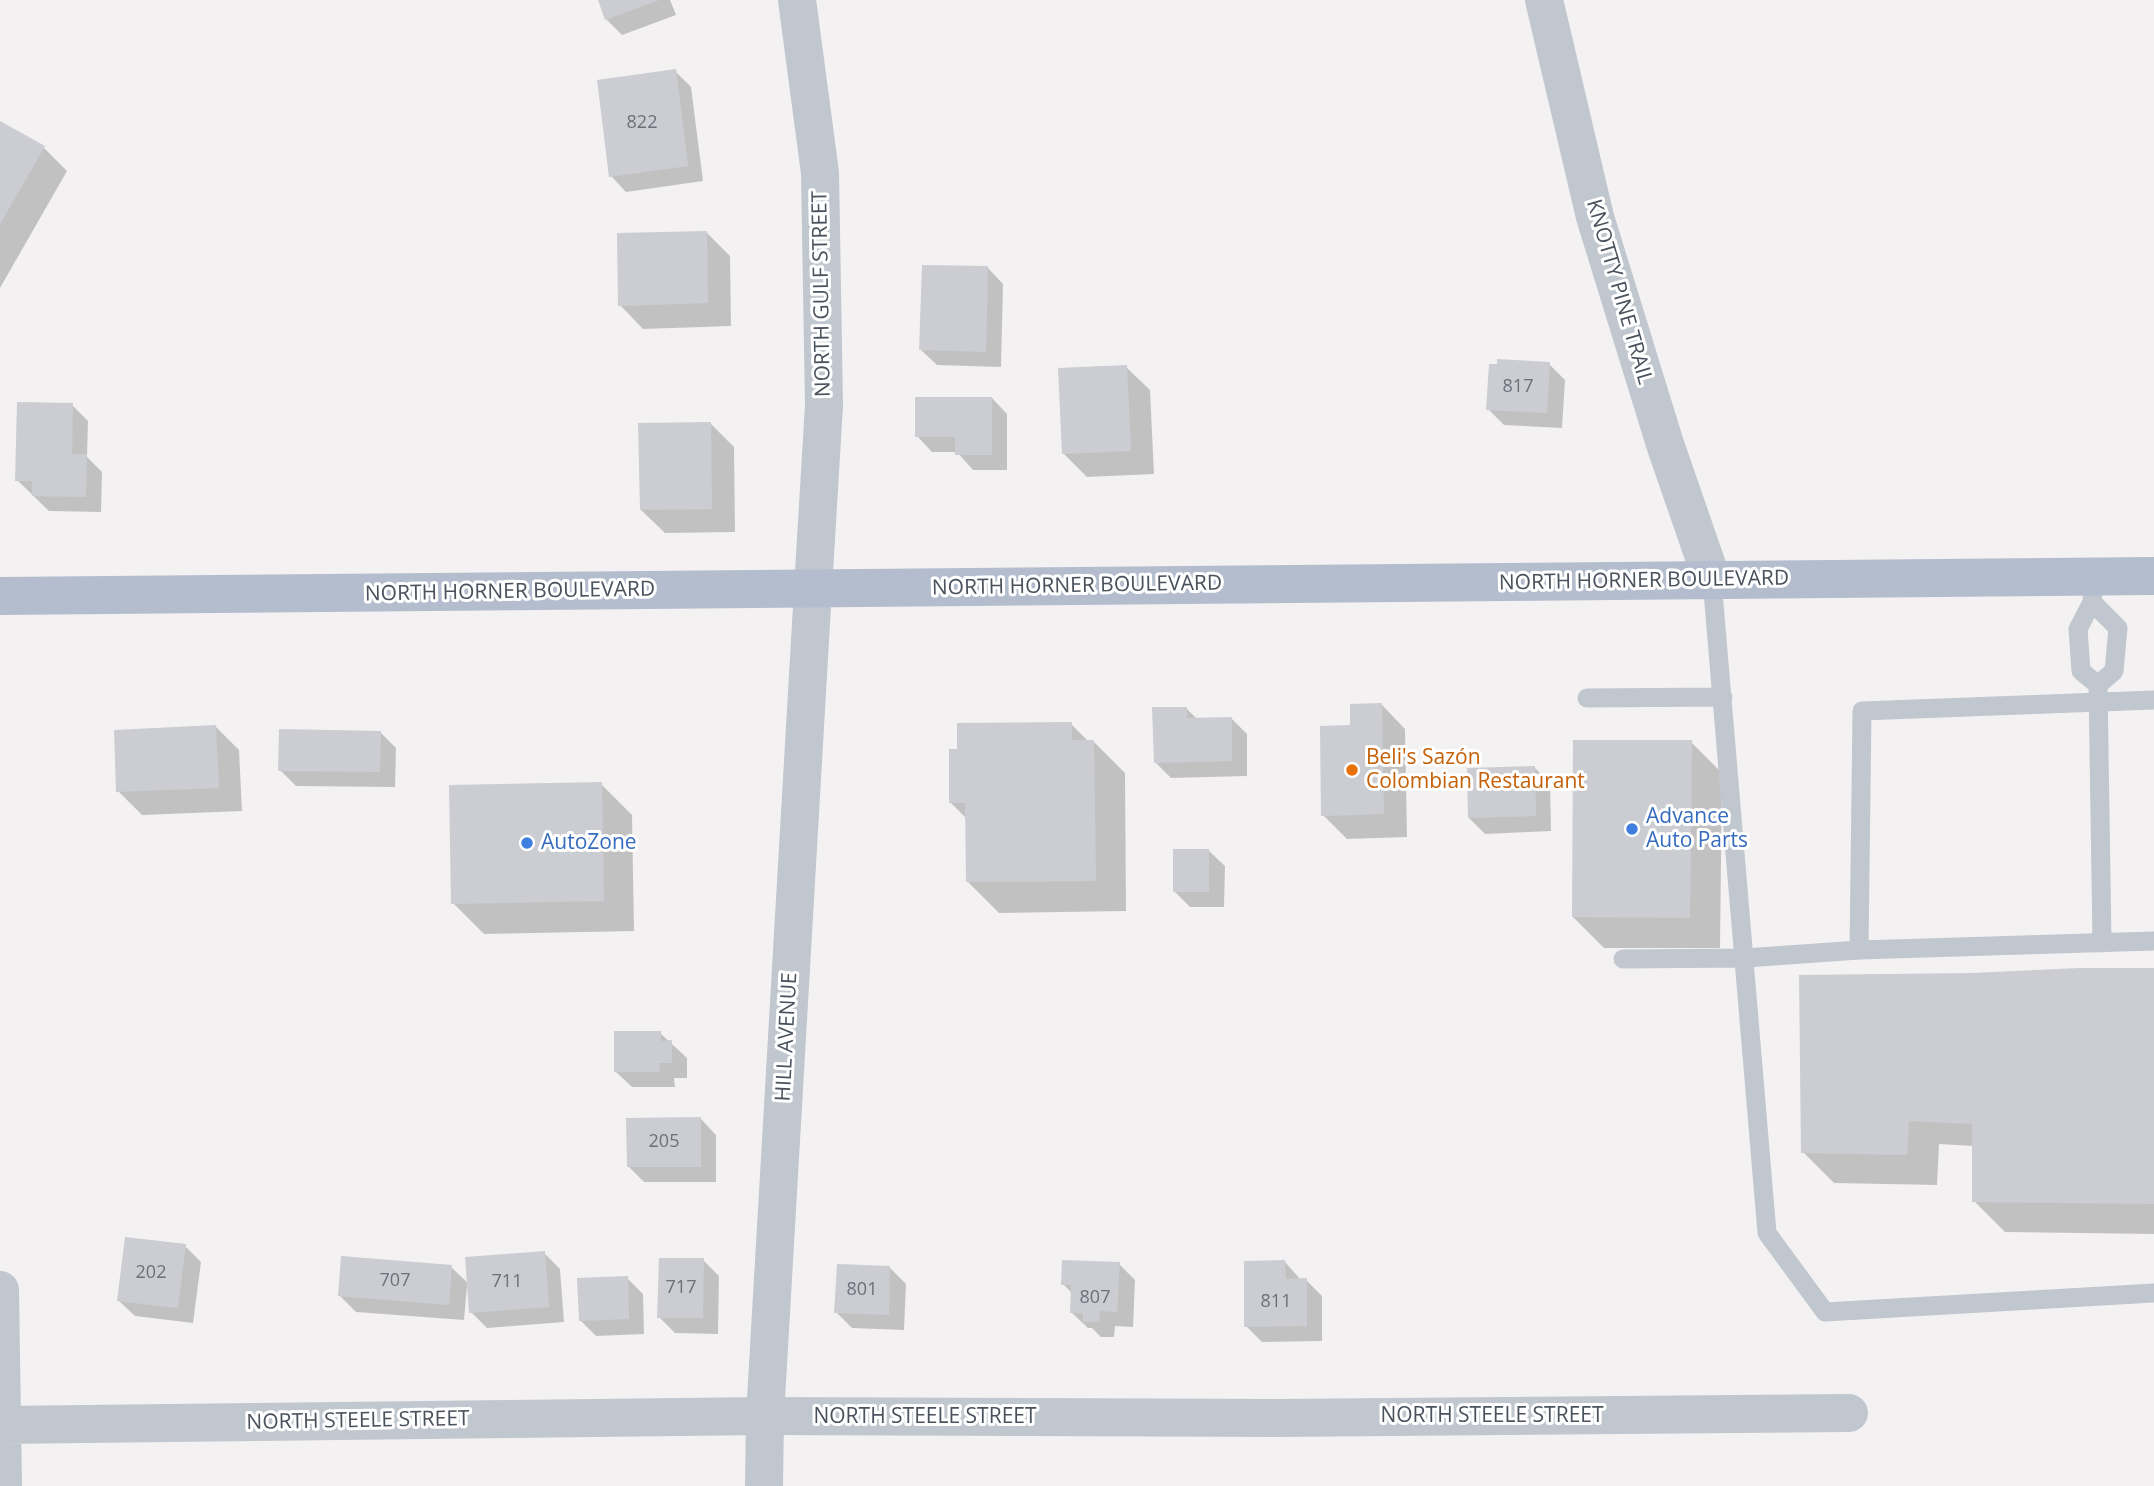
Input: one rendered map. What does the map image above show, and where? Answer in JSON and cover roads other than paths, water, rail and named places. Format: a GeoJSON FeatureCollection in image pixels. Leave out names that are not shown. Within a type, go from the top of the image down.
{"type":"FeatureCollection","features":[{"type":"Feature","properties":{"kind":"main road","name":"NORTH HORNER BOULEVARD"},"geometry":{"type":"LineString","coordinates":[[0,596],[1712,580],[2093,589],[2154,576]]}},
{"type":"Feature","properties":{"kind":"street","name":"NORTH GULF STREET"},"geometry":{"type":"LineString","coordinates":[[797,0],[820,173],[824,405],[813,589]]}},
{"type":"Feature","properties":{"kind":"street","name":"KNOTTY PINE TRAIL"},"geometry":{"type":"LineString","coordinates":[[1544,0],[1595,217],[1665,444],[1712,580]]}},
{"type":"Feature","properties":{"kind":"street","name":"HILL AVENUE"},"geometry":{"type":"LineString","coordinates":[[764,1486],[765,1416],[813,589]]}},
{"type":"Feature","properties":{"kind":"street"},"geometry":{"type":"LineString","coordinates":[[0,1290],[3,1486]]}},
{"type":"Feature","properties":{"kind":"street","name":"NORTH STEELE STREET"},"geometry":{"type":"LineString","coordinates":[[1,1425],[765,1416],[1292,1418],[1849,1413]]}},
{"type":"Feature","properties":{"kind":"lane"},"geometry":{"type":"LineString","coordinates":[[1712,580],[1767,1233],[1825,1312],[2154,1293]]}},
{"type":"Feature","properties":{"kind":"lane"},"geometry":{"type":"LineString","coordinates":[[2093,589],[2078,629],[2081,671],[2098,694],[2102,943]]}},
{"type":"Feature","properties":{"kind":"lane"},"geometry":{"type":"LineString","coordinates":[[2093,589],[2118,628],[2114,671],[2098,694]]}},
{"type":"Feature","properties":{"kind":"lane"},"geometry":{"type":"LineString","coordinates":[[1859,950],[1862,711],[2098,694],[2154,700]]}},
{"type":"Feature","properties":{"kind":"lane"},"geometry":{"type":"LineString","coordinates":[[1587,698],[1723,697]]}},
{"type":"Feature","properties":{"kind":"lane"},"geometry":{"type":"LineString","coordinates":[[1623,959],[1745,958],[1859,950],[2154,942]]}},
{"type":"Feature","properties":{"kind":"place","name":"Beli's Sazón Colombian Restaurant"},"geometry":{"type":"Point","coordinates":[1352,770]}},
{"type":"Feature","properties":{"kind":"place","name":"Advance Auto Parts"},"geometry":{"type":"Point","coordinates":[1632,829]}},
{"type":"Feature","properties":{"kind":"place","name":"AutoZone"},"geometry":{"type":"Point","coordinates":[527,843]}}]}
